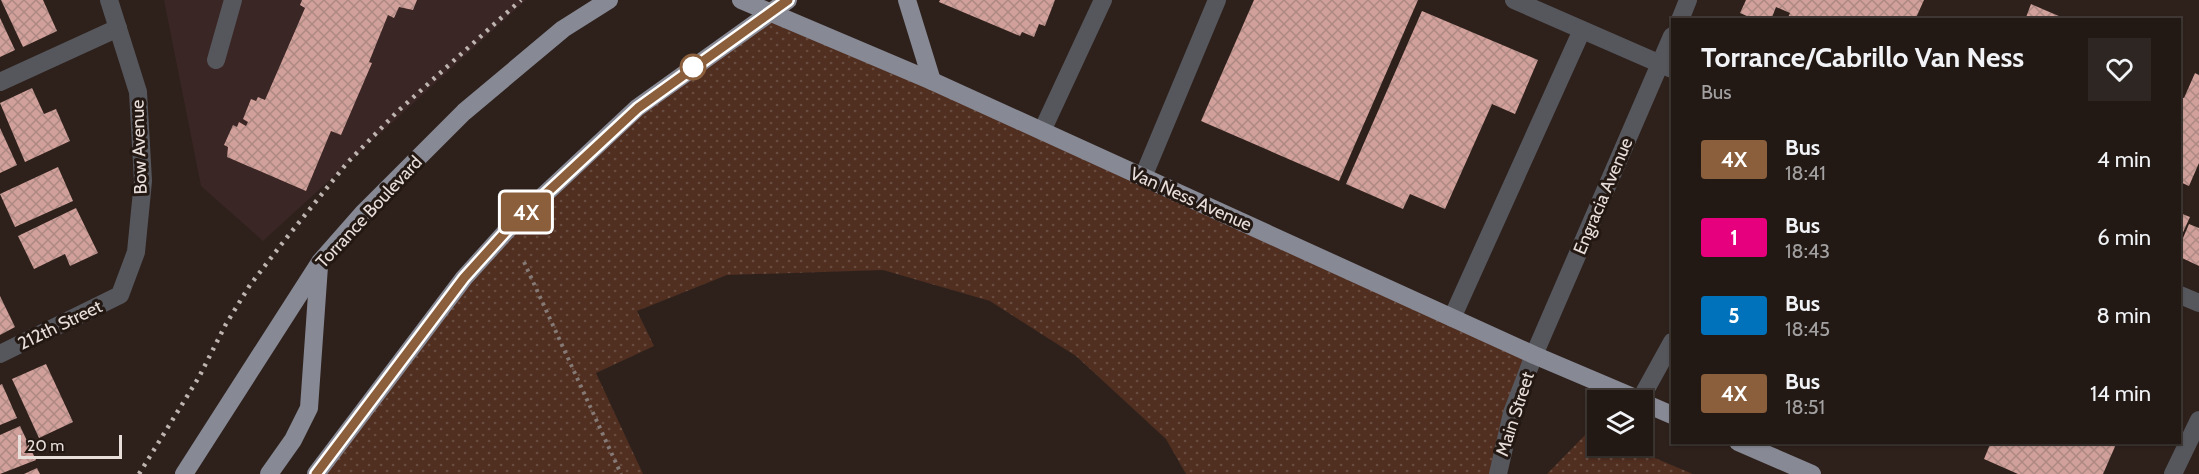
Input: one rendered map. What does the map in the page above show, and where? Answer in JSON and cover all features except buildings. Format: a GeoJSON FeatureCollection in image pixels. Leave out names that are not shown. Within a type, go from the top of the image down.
{"type":"FeatureCollection","features":[{"type":"Feature","properties":{"kind":"main road","name":"Torrance Boulevard"},"geometry":{"type":"LineString","coordinates":[[184,474],[320,262],[364,212],[464,112],[563,29],[609,0]]}},
{"type":"Feature","properties":{"kind":"main road","name":"Van Ness Avenue"},"geometry":{"type":"LineString","coordinates":[[741,0],[933,81],[1452,318],[1615,390]]}},
{"type":"Feature","properties":{"kind":"main road"},"geometry":{"type":"LineString","coordinates":[[316,474],[464,278],[511,226],[638,108],[767,12],[788,0]]}},
{"type":"Feature","properties":{"kind":"main road"},"geometry":{"type":"LineString","coordinates":[[906,0],[933,81]]}},
{"type":"Feature","properties":{"kind":"main road"},"geometry":{"type":"LineString","coordinates":[[268,474],[293,440],[309,408],[320,262]]}},
{"type":"Feature","properties":{"kind":"main road","name":"Van Ness Avenue"},"geometry":{"type":"LineString","coordinates":[[1653,406],[1671,415]]}},
{"type":"Feature","properties":{"kind":"main road"},"geometry":{"type":"LineString","coordinates":[[1743,444],[1812,474]]}},
{"type":"Feature","properties":{"kind":"street","name":"Bow Avenue"},"geometry":{"type":"LineString","coordinates":[[109,0],[138,92],[143,181],[136,252],[120,295]]}},
{"type":"Feature","properties":{"kind":"street"},"geometry":{"type":"LineString","coordinates":[[1042,131],[1103,0]]}},
{"type":"Feature","properties":{"kind":"street"},"geometry":{"type":"LineString","coordinates":[[1143,177],[1217,0]]}},
{"type":"Feature","properties":{"kind":"street"},"geometry":{"type":"LineString","coordinates":[[1514,0],[1666,66]]}},
{"type":"Feature","properties":{"kind":"street"},"geometry":{"type":"LineString","coordinates":[[1681,18],[1688,0]]}},
{"type":"Feature","properties":{"kind":"street"},"geometry":{"type":"LineString","coordinates":[[216,60],[232,1]]}},
{"type":"Feature","properties":{"kind":"street"},"geometry":{"type":"LineString","coordinates":[[0,82],[118,28]]}},
{"type":"Feature","properties":{"kind":"street"},"geometry":{"type":"LineString","coordinates":[[1452,318],[1582,30]]}},
{"type":"Feature","properties":{"kind":"street","name":"Engracia Avenue"},"geometry":{"type":"LineString","coordinates":[[1534,355],[1666,66],[1671,41]]}},
{"type":"Feature","properties":{"kind":"street","name":"212th Street"},"geometry":{"type":"LineString","coordinates":[[0,354],[120,295]]}},
{"type":"Feature","properties":{"kind":"street"},"geometry":{"type":"LineString","coordinates":[[2181,295],[2199,303]]}},
{"type":"Feature","properties":{"kind":"street"},"geometry":{"type":"LineString","coordinates":[[1647,390],[1671,344]]}},
{"type":"Feature","properties":{"kind":"street","name":"Main Street"},"geometry":{"type":"LineString","coordinates":[[1498,474],[1512,412],[1534,355]]}},
{"type":"Feature","properties":{"kind":"street"},"geometry":{"type":"LineString","coordinates":[[2173,474],[2199,420]]}},
{"type":"Feature","properties":{"kind":"path"},"geometry":{"type":"LineString","coordinates":[[524,262],[621,474]]}},
{"type":"Feature","properties":{"kind":"shaded area"},"geometry":{"type":"Polygon","coordinates":[[[164,0],[526,0],[263,241],[201,186],[164,0]]]}},
{"type":"Feature","properties":{"kind":"shaded area"},"geometry":{"type":"Polygon","coordinates":[[[767,12],[1534,355],[1498,474],[1186,474],[1166,439],[1076,356],[990,301],[883,270],[727,275],[637,311],[654,346],[596,373],[643,474],[316,474],[464,278],[637,108],[767,12]]]}},
{"type":"Feature","properties":{"kind":"shaded area"},"geometry":{"type":"Polygon","coordinates":[[[1587,433],[1587,456],[1650,456],[1693,474],[1547,474],[1587,433]]]}},
{"type":"Feature","properties":{"kind":"railway"},"geometry":{"type":"LineString","coordinates":[[139,474],[199,377],[226,324],[250,285],[284,241],[347,163],[398,111],[521,0]]}},
{"type":"Feature","properties":{"kind":"bus line","name":"4X"},"geometry":{"type":"LineString","coordinates":[[316,474],[464,278],[511,226],[638,108],[767,12],[788,0]]}}]}
